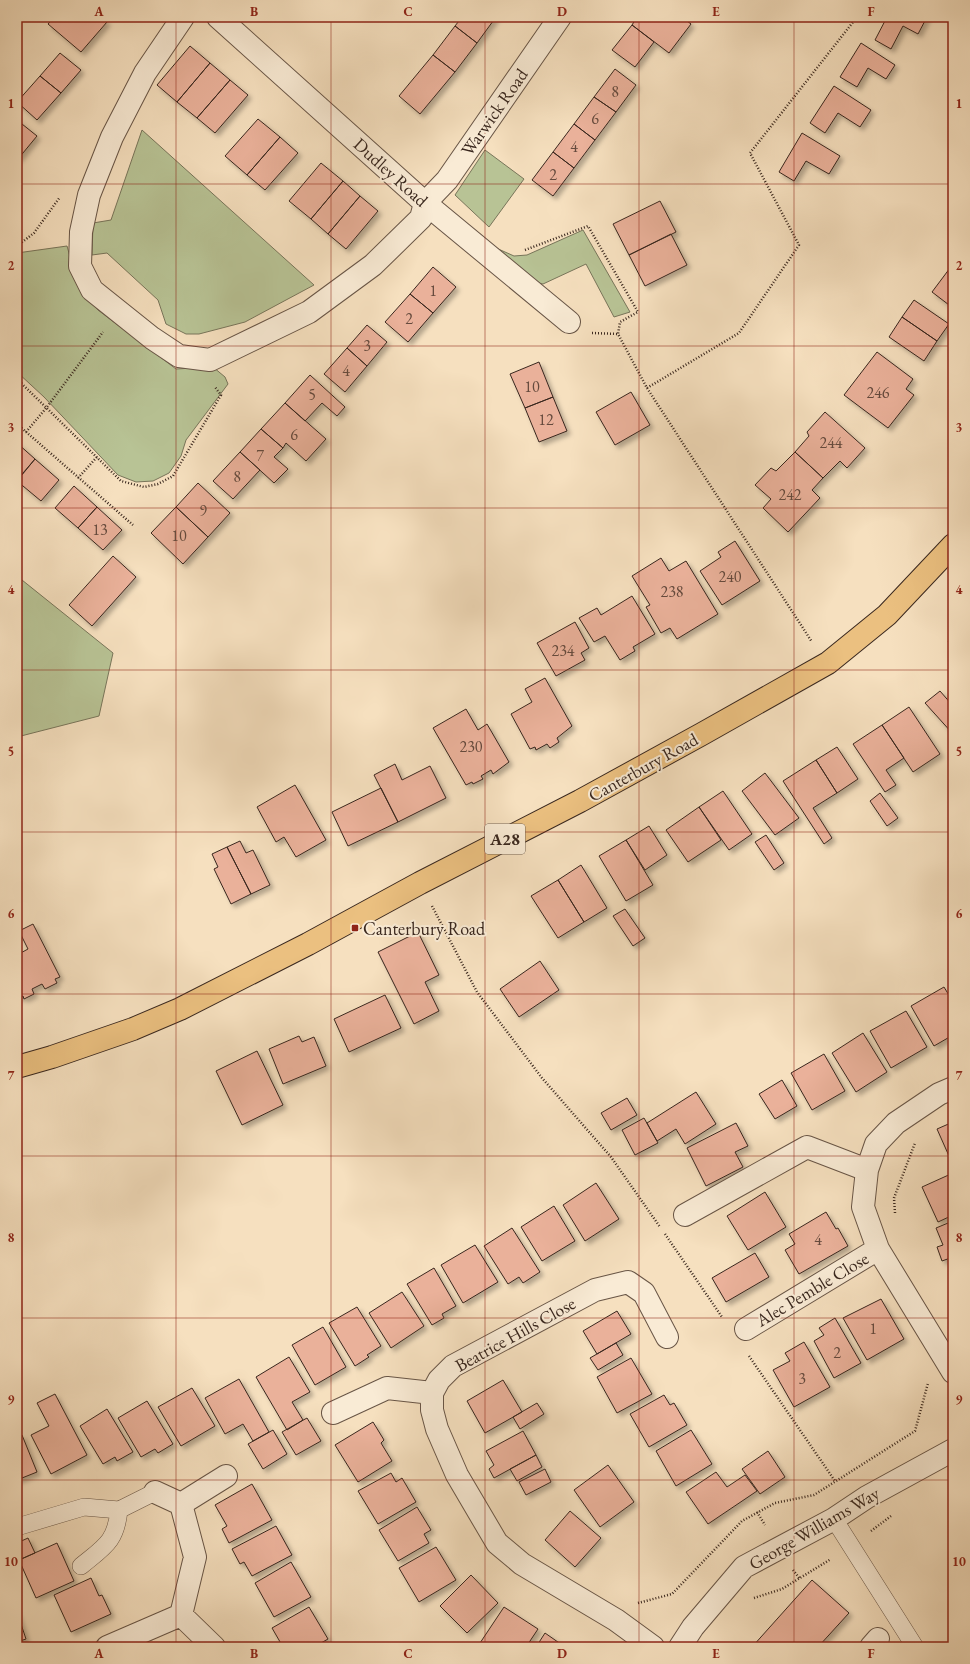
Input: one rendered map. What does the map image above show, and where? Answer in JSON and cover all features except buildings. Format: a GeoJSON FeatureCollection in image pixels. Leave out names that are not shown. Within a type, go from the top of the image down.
{"type":"FeatureCollection","features":[{"type":"Feature","properties":{"kind":"highway","name":"Canterbury Road"},"geometry":{"type":"LineString","coordinates":[[17,1067],[52,1057],[133,1029],[180,1009],[308,944],[420,883],[580,801],[828,663],[887,615],[953,545]]}},
{"type":"Feature","properties":{"kind":"street"},"geometry":{"type":"LineString","coordinates":[[183,17],[142,80],[112,137],[89,195],[81,232],[80,266],[92,290],[152,338],[179,356],[210,360],[309,312],[373,264],[421,218],[425,203]]}},
{"type":"Feature","properties":{"kind":"street","name":"Dudley Road"},"geometry":{"type":"LineString","coordinates":[[218,17],[425,203],[569,322]]}},
{"type":"Feature","properties":{"kind":"street","name":"Warwick Road"},"geometry":{"type":"LineString","coordinates":[[425,203],[447,180],[560,17]]}},
{"type":"Feature","properties":{"kind":"street","name":"Alec Pemble Close"},"geometry":{"type":"LineString","coordinates":[[950,1368],[878,1249],[863,1207],[867,1170],[876,1144],[896,1123],[939,1094],[953,1088]]}},
{"type":"Feature","properties":{"kind":"street"},"geometry":{"type":"LineString","coordinates":[[685,1216],[807,1147],[867,1170]]}},
{"type":"Feature","properties":{"kind":"street","name":"Alec Pemble Close"},"geometry":{"type":"LineString","coordinates":[[746,1329],[878,1249]]}},
{"type":"Feature","properties":{"kind":"street","name":"Beatrice Hills Close"},"geometry":{"type":"LineString","coordinates":[[432,1393],[439,1380],[453,1366],[595,1290],[628,1282],[644,1293],[667,1338]]}},
{"type":"Feature","properties":{"kind":"street"},"geometry":{"type":"LineString","coordinates":[[333,1413],[387,1388],[432,1393],[432,1410],[443,1443],[457,1474],[497,1543],[522,1564],[616,1620],[653,1647]]}},
{"type":"Feature","properties":{"kind":"street","name":"George Williams Way"},"geometry":{"type":"LineString","coordinates":[[680,1647],[693,1627],[744,1567],[834,1519],[867,1497],[953,1450]]}},
{"type":"Feature","properties":{"kind":"street"},"geometry":{"type":"LineString","coordinates":[[181,1504],[226,1476]]}},
{"type":"Feature","properties":{"kind":"street"},"geometry":{"type":"LineString","coordinates":[[155,1492],[181,1504]]}},
{"type":"Feature","properties":{"kind":"street"},"geometry":{"type":"LineString","coordinates":[[181,1504],[195,1557],[181,1615]]}},
{"type":"Feature","properties":{"kind":"street"},"geometry":{"type":"LineString","coordinates":[[107,1647],[181,1615]]}},
{"type":"Feature","properties":{"kind":"street"},"geometry":{"type":"LineString","coordinates":[[181,1615],[214,1647]]}},
{"type":"Feature","properties":{"kind":"lane"},"geometry":{"type":"LineString","coordinates":[[17,1526],[84,1507],[119,1510],[155,1492]]}},
{"type":"Feature","properties":{"kind":"lane"},"geometry":{"type":"LineString","coordinates":[[81,1566],[110,1542],[117,1525],[119,1510]]}},
{"type":"Feature","properties":{"kind":"lane"},"geometry":{"type":"LineString","coordinates":[[834,1519],[915,1647]]}},
{"type":"Feature","properties":{"kind":"path"},"geometry":{"type":"LineString","coordinates":[[647,388],[739,333],[799,245],[750,152],[857,17]]}},
{"type":"Feature","properties":{"kind":"path"},"geometry":{"type":"LineString","coordinates":[[17,246],[34,233],[67,188],[89,195]]}},
{"type":"Feature","properties":{"kind":"path"},"geometry":{"type":"LineString","coordinates":[[522,252],[588,226],[638,312],[620,322],[618,334],[647,388],[812,642],[828,663]]}},
{"type":"Feature","properties":{"kind":"path"},"geometry":{"type":"LineString","coordinates":[[26,432],[47,407],[119,311]]}},
{"type":"Feature","properties":{"kind":"path"},"geometry":{"type":"LineString","coordinates":[[17,379],[122,481],[144,487],[158,484],[173,476],[221,395],[202,366],[210,360]]}},
{"type":"Feature","properties":{"kind":"path"},"geometry":{"type":"LineString","coordinates":[[17,424],[132,525]]}},
{"type":"Feature","properties":{"kind":"path"},"geometry":{"type":"LineString","coordinates":[[78,478],[96,457]]}},
{"type":"Feature","properties":{"kind":"path"},"geometry":{"type":"LineString","coordinates":[[949,641],[953,660]]}},
{"type":"Feature","properties":{"kind":"path"},"geometry":{"type":"LineString","coordinates":[[420,883],[477,992],[542,1078],[611,1157],[723,1319]]}},
{"type":"Feature","properties":{"kind":"path"},"geometry":{"type":"LineString","coordinates":[[895,1217],[894,1198],[917,1139],[905,1117]]}},
{"type":"Feature","properties":{"kind":"path"},"geometry":{"type":"LineString","coordinates":[[746,1351],[835,1481]]}},
{"type":"Feature","properties":{"kind":"path"},"geometry":{"type":"LineString","coordinates":[[616,1620],[637,1604],[672,1594],[742,1521],[775,1503],[814,1495],[914,1431],[930,1377],[950,1368]]}},
{"type":"Feature","properties":{"kind":"green space"},"geometry":{"type":"Polygon","coordinates":[[[142,130],[314,285],[245,322],[199,334],[186,334],[166,324],[158,300],[107,253],[92,255],[93,223],[111,220],[142,130]]]}},
{"type":"Feature","properties":{"kind":"green space"},"geometry":{"type":"Polygon","coordinates":[[[485,150],[524,179],[489,227],[455,195],[485,150]]]}},
{"type":"Feature","properties":{"kind":"green space"},"geometry":{"type":"Polygon","coordinates":[[[583,230],[630,312],[614,317],[586,264],[543,284],[530,281],[496,248],[514,256],[527,255],[583,230]]]}},
{"type":"Feature","properties":{"kind":"green space"},"geometry":{"type":"Polygon","coordinates":[[[67,246],[74,271],[85,295],[98,310],[176,369],[213,367],[225,377],[228,384],[186,440],[181,456],[169,473],[153,481],[136,482],[118,475],[44,397],[17,372],[17,253],[67,246]]]}},
{"type":"Feature","properties":{"kind":"green space"},"geometry":{"type":"Polygon","coordinates":[[[17,576],[113,653],[99,716],[17,737],[17,576]]]}},
{"type":"Feature","properties":{"kind":"place","name":"Canterbury Road"},"geometry":{"type":"Point","coordinates":[355,928]}}]}
